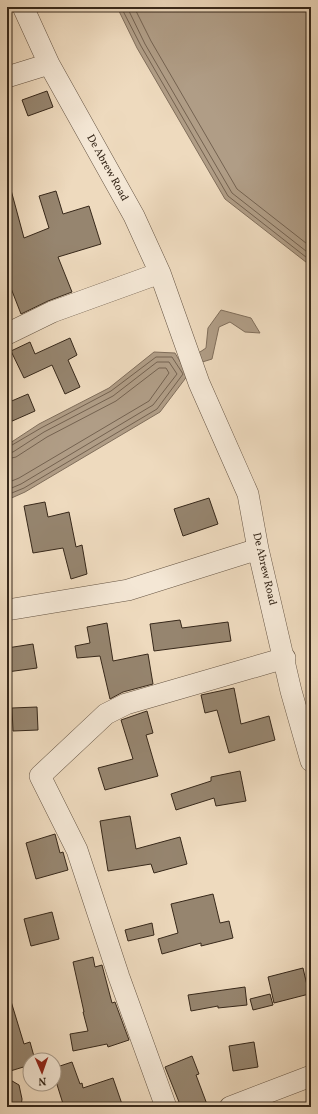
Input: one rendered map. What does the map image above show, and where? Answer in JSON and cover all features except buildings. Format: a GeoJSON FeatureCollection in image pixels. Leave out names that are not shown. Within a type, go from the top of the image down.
{"type":"FeatureCollection","features":[{"type":"Feature","properties":{"kind":"street","name":"De Abrew Road"},"geometry":{"type":"LineString","coordinates":[[22,7],[49,64],[134,216],[160,273],[199,383],[248,494],[258,549],[285,658],[291,691],[311,761]]}},
{"type":"Feature","properties":{"kind":"street"},"geometry":{"type":"LineString","coordinates":[[7,77],[49,64]]}},
{"type":"Feature","properties":{"kind":"street"},"geometry":{"type":"LineString","coordinates":[[7,334],[52,312],[160,273]]}},
{"type":"Feature","properties":{"kind":"street"},"geometry":{"type":"LineString","coordinates":[[7,610],[128,590],[258,549]]}},
{"type":"Feature","properties":{"kind":"street"},"geometry":{"type":"LineString","coordinates":[[166,1107],[119,977],[77,850],[40,776],[106,714],[126,704],[285,658]]}},
{"type":"Feature","properties":{"kind":"street"},"geometry":{"type":"LineString","coordinates":[[230,1107],[311,1076]]}},
{"type":"Feature","properties":{"kind":"water"},"geometry":{"type":"Polygon","coordinates":[[[117,7],[311,7],[311,266],[225,199],[137,48],[117,7]]]}},
{"type":"Feature","properties":{"kind":"water"},"geometry":{"type":"Polygon","coordinates":[[[221,310],[251,318],[260,333],[245,332],[230,322],[219,327],[212,359],[199,363],[194,356],[206,348],[208,328],[221,310]]]}},
{"type":"Feature","properties":{"kind":"water"},"geometry":{"type":"Polygon","coordinates":[[[154,352],[175,353],[188,375],[160,412],[25,492],[7,500],[7,445],[39,424],[109,388],[154,352]]]}}]}
